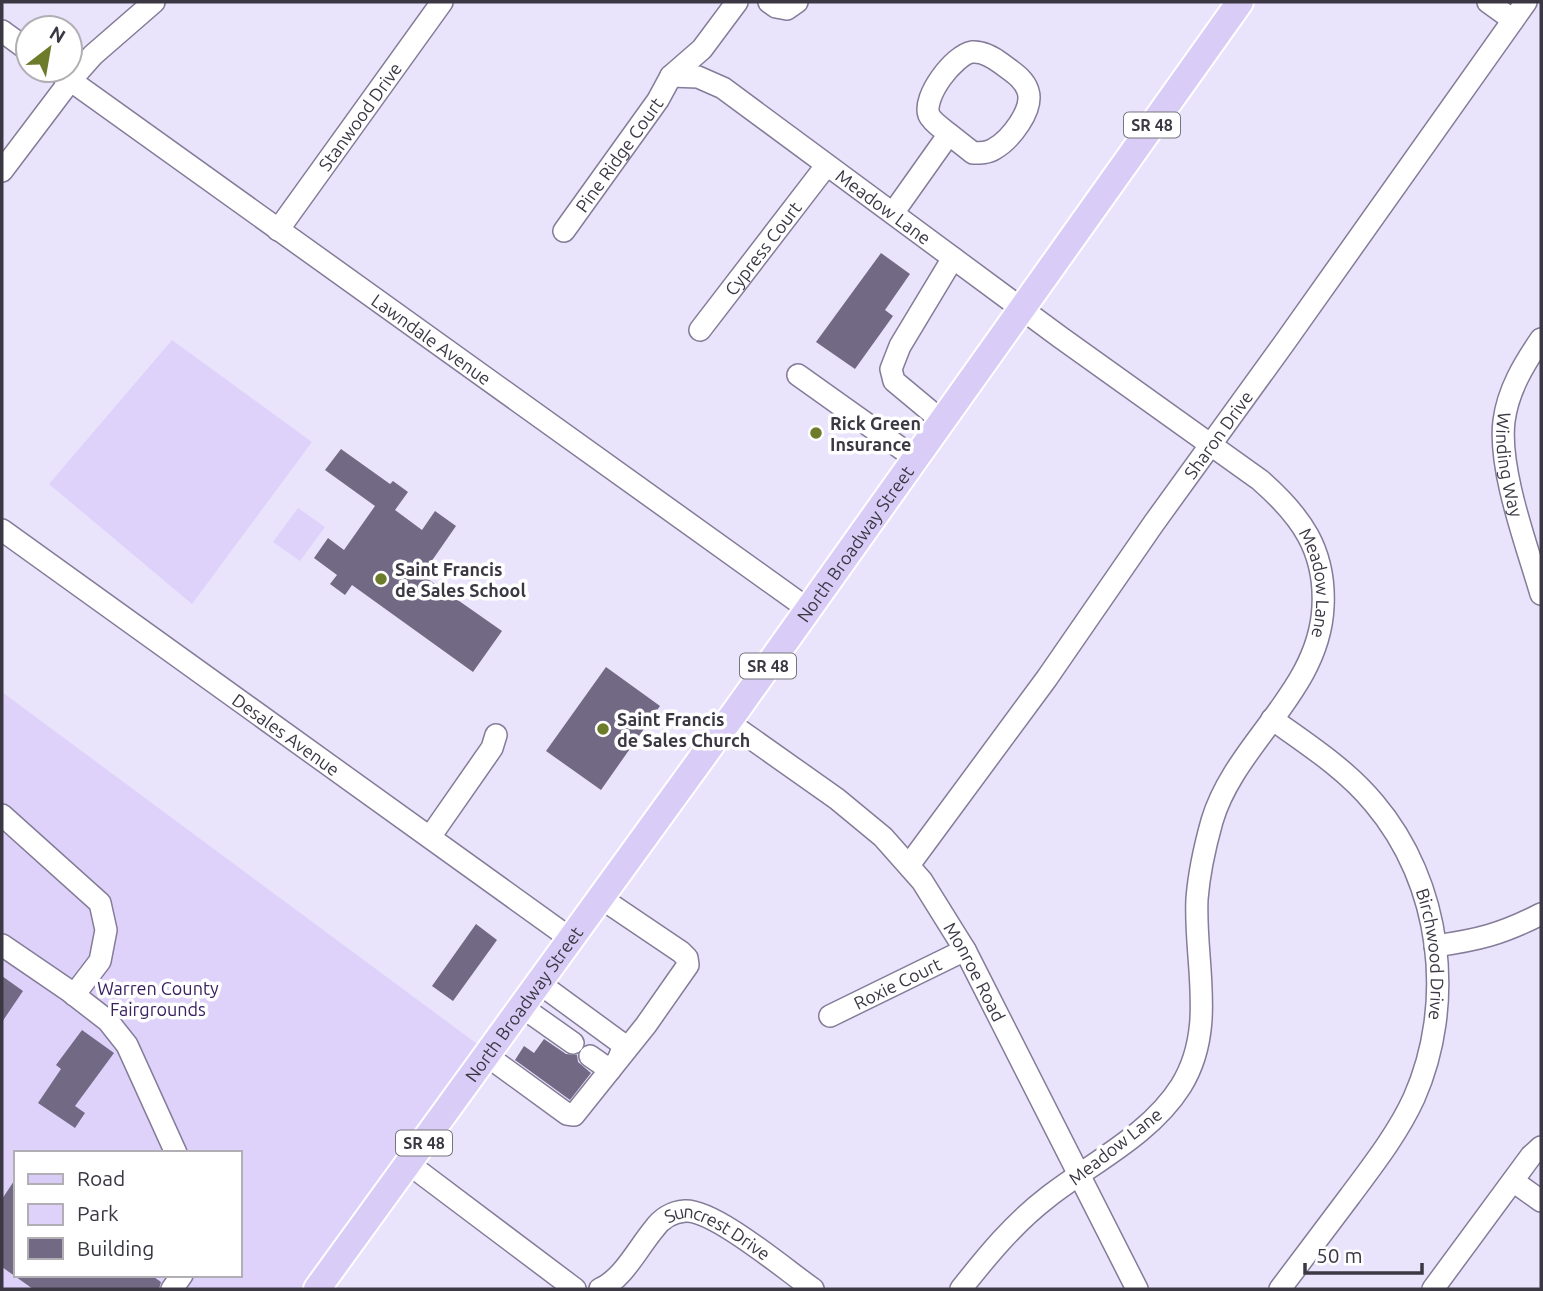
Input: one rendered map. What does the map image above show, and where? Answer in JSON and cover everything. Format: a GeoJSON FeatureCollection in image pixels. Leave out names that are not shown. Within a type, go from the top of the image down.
{"type":"FeatureCollection","features":[{"type":"Feature","properties":{"kind":"main road","name":"North Broadway Street"},"geometry":{"type":"LineString","coordinates":[[317,1289],[728,722],[1240,2]]}},
{"type":"Feature","properties":{"kind":"street"},"geometry":{"type":"LineString","coordinates":[[84,61],[154,2]]}},
{"type":"Feature","properties":{"kind":"street","name":"Stanwood Drive"},"geometry":{"type":"LineString","coordinates":[[278,230],[442,2]]}},
{"type":"Feature","properties":{"kind":"street","name":"Pine Ridge Court"},"geometry":{"type":"LineString","coordinates":[[564,231],[658,100],[671,76],[702,49],[737,2]]}},
{"type":"Feature","properties":{"kind":"street"},"geometry":{"type":"LineString","coordinates":[[768,2],[787,9],[797,2]]}},
{"type":"Feature","properties":{"kind":"street"},"geometry":{"type":"LineString","coordinates":[[1488,2],[1514,20]]}},
{"type":"Feature","properties":{"kind":"street","name":"Sharon Drive"},"geometry":{"type":"LineString","coordinates":[[909,865],[1047,678],[1526,2]]}},
{"type":"Feature","properties":{"kind":"street"},"geometry":{"type":"LineString","coordinates":[[972,52],[983,53],[994,58],[1022,81],[1028,91],[1029,103],[1024,114],[993,150],[973,153],[948,134],[930,117],[928,105],[938,83],[961,56],[972,52]]}},
{"type":"Feature","properties":{"kind":"street","name":"Meadow Lane"},"geometry":{"type":"LineString","coordinates":[[671,76],[698,77],[723,88],[826,166],[1260,480],[1287,503],[1301,521],[1319,564],[1323,610],[1316,643],[1302,675],[1229,783],[1213,819],[1202,862],[1197,898],[1197,946],[1203,1016],[1200,1039],[1183,1082],[1163,1110],[1146,1126],[1046,1198],[1009,1232],[961,1289]]}},
{"type":"Feature","properties":{"kind":"street"},"geometry":{"type":"LineString","coordinates":[[2,171],[57,84]]}},
{"type":"Feature","properties":{"kind":"street","name":"Lawndale Avenue"},"geometry":{"type":"LineString","coordinates":[[75,84],[808,609]]}},
{"type":"Feature","properties":{"kind":"street"},"geometry":{"type":"LineString","coordinates":[[893,213],[948,134]]}},
{"type":"Feature","properties":{"kind":"street","name":"Cypress Court"},"geometry":{"type":"LineString","coordinates":[[700,330],[826,166]]}},
{"type":"Feature","properties":{"kind":"street"},"geometry":{"type":"LineString","coordinates":[[943,421],[894,381],[891,369],[900,346],[953,258]]}},
{"type":"Feature","properties":{"kind":"street","name":"Winding Way"},"geometry":{"type":"LineString","coordinates":[[1541,339],[1517,377],[1509,398],[1503,444],[1505,467],[1541,594]]}},
{"type":"Feature","properties":{"kind":"street"},"geometry":{"type":"LineString","coordinates":[[798,375],[916,459]]}},
{"type":"Feature","properties":{"kind":"street","name":"Desales Avenue"},"geometry":{"type":"LineString","coordinates":[[2,530],[571,939]]}},
{"type":"Feature","properties":{"kind":"street","name":"Birchwood Drive"},"geometry":{"type":"LineString","coordinates":[[1272,719],[1348,776],[1388,820],[1411,860],[1430,915],[1438,997],[1435,1032],[1426,1067],[1413,1100],[1370,1169],[1280,1289]]}},
{"type":"Feature","properties":{"kind":"street","name":"Monroe Road"},"geometry":{"type":"LineString","coordinates":[[728,722],[837,799],[883,837],[909,865],[948,920],[965,950],[1137,1289]]}},
{"type":"Feature","properties":{"kind":"street"},"geometry":{"type":"LineString","coordinates":[[430,837],[492,748],[496,735]]}},
{"type":"Feature","properties":{"kind":"street"},"geometry":{"type":"LineString","coordinates":[[2,816],[100,903],[106,930],[100,961],[74,995]]}},
{"type":"Feature","properties":{"kind":"street"},"geometry":{"type":"LineString","coordinates":[[486,1055],[572,1115],[577,1114],[646,1025],[688,965],[687,958],[681,951],[601,898]]}},
{"type":"Feature","properties":{"kind":"street"},"geometry":{"type":"LineString","coordinates":[[1435,946],[1475,941],[1496,935],[1541,914]]}},
{"type":"Feature","properties":{"kind":"street"},"geometry":{"type":"LineString","coordinates":[[2,945],[108,1021],[127,1045],[175,1151]]}},
{"type":"Feature","properties":{"kind":"street","name":"Roxie Court"},"geometry":{"type":"LineString","coordinates":[[830,1016],[965,950]]}},
{"type":"Feature","properties":{"kind":"street"},"geometry":{"type":"LineString","coordinates":[[539,983],[621,1043],[622,1050],[615,1064]]}},
{"type":"Feature","properties":{"kind":"street"},"geometry":{"type":"LineString","coordinates":[[522,1007],[581,1049],[615,1064]]}},
{"type":"Feature","properties":{"kind":"street"},"geometry":{"type":"LineString","coordinates":[[1433,1289],[1531,1156],[1541,1147]]}},
{"type":"Feature","properties":{"kind":"street"},"geometry":{"type":"LineString","coordinates":[[409,1164],[575,1289]]}},
{"type":"Feature","properties":{"kind":"street"},"geometry":{"type":"LineString","coordinates":[[1513,1181],[1541,1201]]}},
{"type":"Feature","properties":{"kind":"street","name":"Suncrest Drive"},"geometry":{"type":"LineString","coordinates":[[600,1289],[613,1281],[664,1218],[685,1211],[708,1216],[728,1228],[813,1289]]}},
{"type":"Feature","properties":{"kind":"green space"},"geometry":{"type":"Polygon","coordinates":[[[172,340],[312,442],[192,604],[49,484],[172,340]]]}},
{"type":"Feature","properties":{"kind":"green space"},"geometry":{"type":"Polygon","coordinates":[[[298,508],[325,527],[300,561],[273,542],[298,508]]]}},
{"type":"Feature","properties":{"kind":"green space","name":"Warren County Fairgrounds"},"geometry":{"type":"Polygon","coordinates":[[[2,692],[488,1052],[317,1289],[2,1289],[2,692]]]}},
{"type":"Feature","properties":{"kind":"building"},"geometry":{"type":"Polygon","coordinates":[[[881,253],[910,274],[885,310],[893,316],[855,369],[816,342],[881,253]]]}},
{"type":"Feature","properties":{"kind":"building","name":"Saint Francis de Sales School"},"geometry":{"type":"Polygon","coordinates":[[[341,449],[390,484],[393,481],[408,492],[395,510],[422,530],[435,511],[456,526],[422,575],[502,631],[473,672],[352,585],[345,595],[330,584],[337,575],[314,558],[328,538],[344,550],[375,506],[325,470],[341,449]]]}},
{"type":"Feature","properties":{"kind":"building","name":"Saint Francis de Sales Church"},"geometry":{"type":"Polygon","coordinates":[[[606,667],[660,706],[601,790],[546,751],[606,667]]]}},
{"type":"Feature","properties":{"kind":"building"},"geometry":{"type":"Polygon","coordinates":[[[476,924],[497,940],[453,1001],[432,986],[476,924]]]}},
{"type":"Feature","properties":{"kind":"building"},"geometry":{"type":"Polygon","coordinates":[[[2,976],[23,991],[2,1022],[2,976]]]}},
{"type":"Feature","properties":{"kind":"building"},"geometry":{"type":"Polygon","coordinates":[[[82,1030],[114,1053],[75,1106],[85,1113],[75,1128],[38,1103],[61,1069],[56,1065],[82,1030]]]}},
{"type":"Feature","properties":{"kind":"building"},"geometry":{"type":"Polygon","coordinates":[[[544,1039],[566,1054],[577,1055],[578,1062],[591,1073],[570,1100],[515,1060],[524,1046],[534,1053],[544,1039]]]}},
{"type":"Feature","properties":{"kind":"building"},"geometry":{"type":"Polygon","coordinates":[[[14,1181],[14,1276],[2,1267],[2,1199],[14,1181]]]}},
{"type":"Feature","properties":{"kind":"building"},"geometry":{"type":"Polygon","coordinates":[[[16,1277],[154,1277],[161,1282],[159,1289],[33,1289],[16,1277]]]}},
{"type":"Feature","properties":{"kind":"place","name":"Rick Green Insurance"},"geometry":{"type":"Point","coordinates":[816,433]}},
{"type":"Feature","properties":{"kind":"place","name":"Saint Francis de Sales School"},"geometry":{"type":"Point","coordinates":[381,579]}},
{"type":"Feature","properties":{"kind":"place","name":"Saint Francis de Sales Church"},"geometry":{"type":"Point","coordinates":[603,729]}}]}
